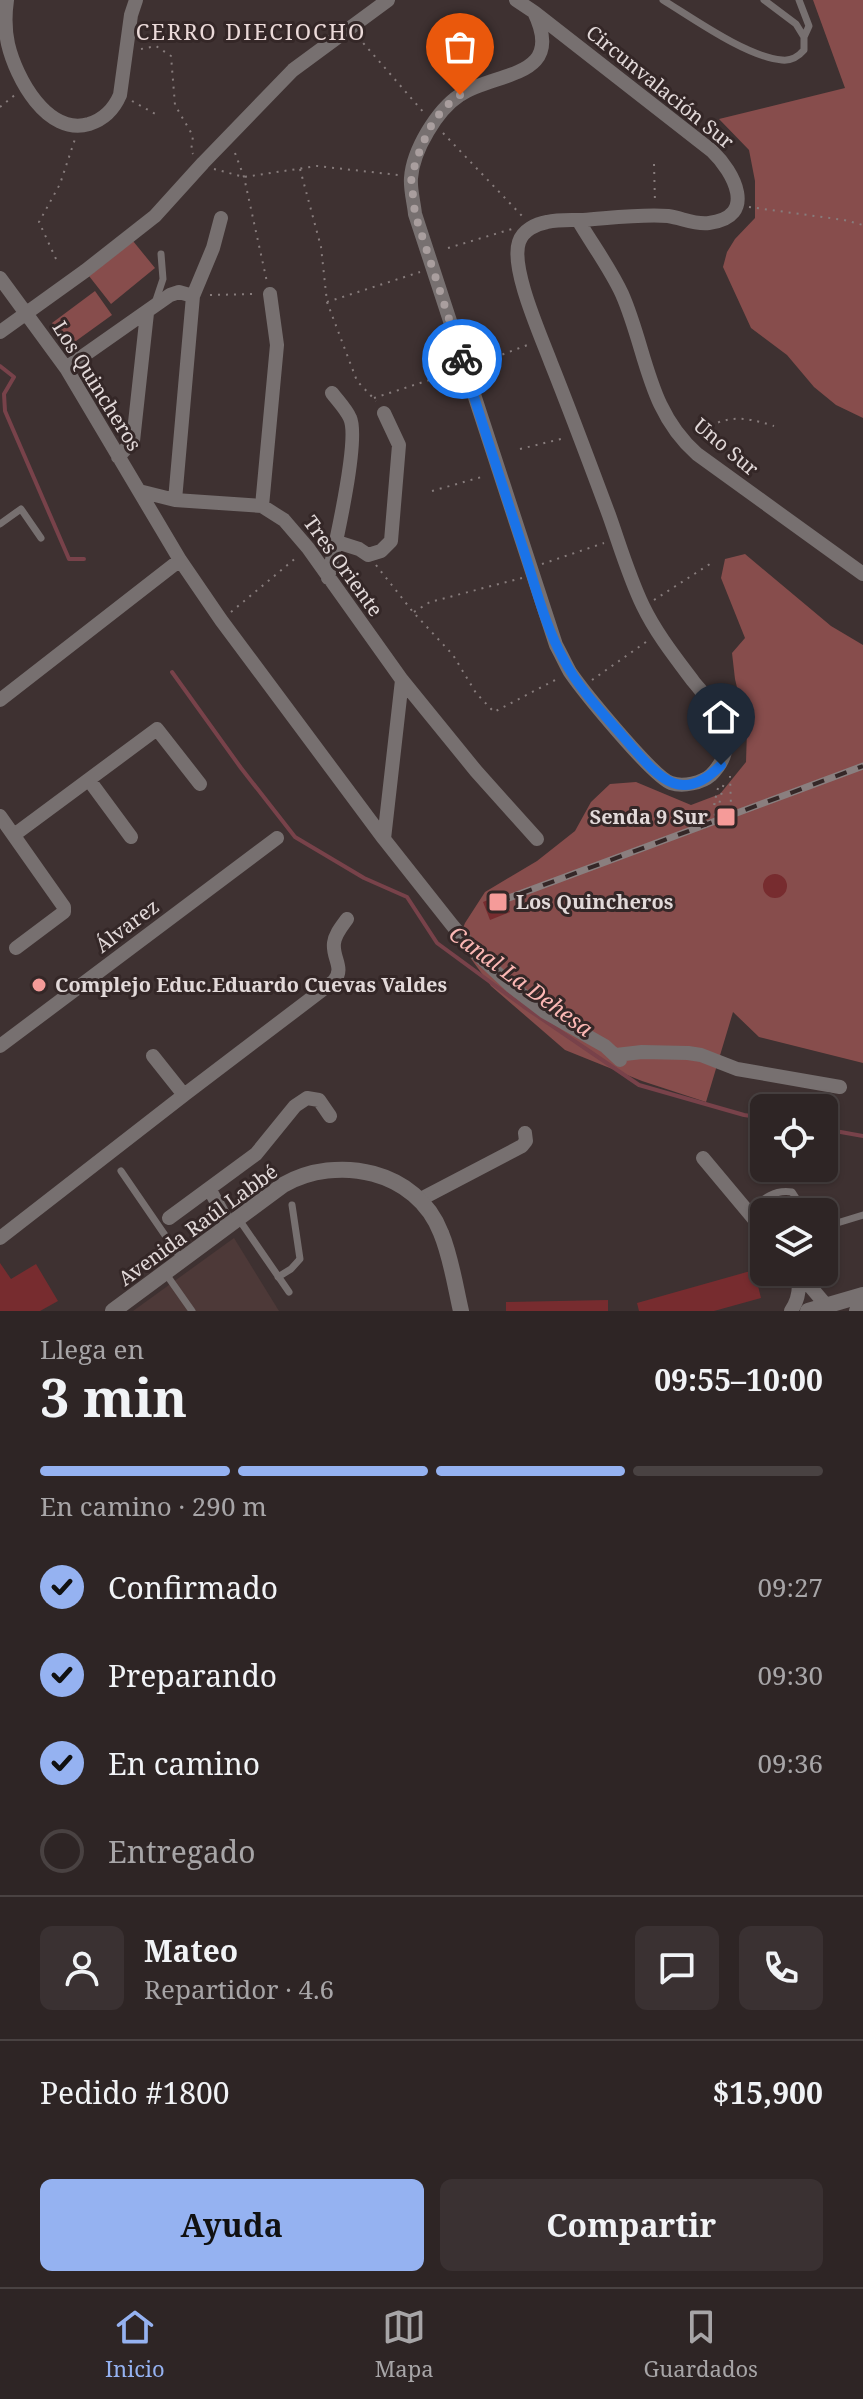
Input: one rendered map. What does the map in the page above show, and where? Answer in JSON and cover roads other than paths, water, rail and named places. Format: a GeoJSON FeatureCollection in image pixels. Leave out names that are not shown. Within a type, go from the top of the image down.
{"type":"FeatureCollection","features":[{"type":"Feature","properties":{"kind":"street"},"geometry":{"type":"LineString","coordinates":[[7,0],[8,45],[16,67],[50,115],[62,123],[75,126],[101,119],[112,110],[120,95],[131,15],[136,0]]}},
{"type":"Feature","properties":{"kind":"street"},"geometry":{"type":"LineString","coordinates":[[0,332],[155,216],[293,70],[388,0]]}},
{"type":"Feature","properties":{"kind":"street","name":"Circunvalación Sur"},"geometry":{"type":"LineString","coordinates":[[516,0],[712,151],[733,176],[738,194],[736,204],[727,216],[710,223],[655,216],[578,220]]}},
{"type":"Feature","properties":{"kind":"street"},"geometry":{"type":"LineString","coordinates":[[534,12],[542,43],[531,65],[520,73],[467,90],[446,106],[433,122],[411,177],[415,214],[548,627],[570,672],[651,768],[669,783],[687,785],[707,779],[721,765],[727,747],[725,729],[717,712],[658,634],[643,607],[528,301],[517,254],[519,240],[533,227],[551,221],[578,220]]}},
{"type":"Feature","properties":{"kind":"street"},"geometry":{"type":"LineString","coordinates":[[175,500],[193,296],[213,248],[221,218]]}},
{"type":"Feature","properties":{"kind":"street","name":"Uno Sur"},"geometry":{"type":"LineString","coordinates":[[578,220],[621,293],[660,407],[681,439],[697,454],[859,565]]}},
{"type":"Feature","properties":{"kind":"street","name":"Los Quincheros"},"geometry":{"type":"LineString","coordinates":[[0,278],[66,368],[180,560],[221,620],[384,839],[477,954],[545,1012],[605,1046],[618,1057],[642,1052],[688,1053],[737,1069],[840,1087]]}},
{"type":"Feature","properties":{"kind":"street"},"geometry":{"type":"LineString","coordinates":[[66,368],[170,295],[179,292],[193,296]]}},
{"type":"Feature","properties":{"kind":"street"},"geometry":{"type":"LineString","coordinates":[[139,491],[175,500],[262,506],[277,345],[270,294]]}},
{"type":"Feature","properties":{"kind":"street"},"geometry":{"type":"LineString","coordinates":[[118,457],[133,441],[150,311]]}},
{"type":"Feature","properties":{"kind":"street"},"geometry":{"type":"LineString","coordinates":[[328,578],[350,465],[352,420],[332,393]]}},
{"type":"Feature","properties":{"kind":"street"},"geometry":{"type":"LineString","coordinates":[[337,542],[368,555],[381,551],[391,541],[399,445],[384,413]]}},
{"type":"Feature","properties":{"kind":"street","name":"Tres Oriente"},"geometry":{"type":"LineString","coordinates":[[262,506],[284,520],[308,548],[402,680],[476,771],[537,839]]}},
{"type":"Feature","properties":{"kind":"street"},"geometry":{"type":"LineString","coordinates":[[0,700],[180,560]]}},
{"type":"Feature","properties":{"kind":"street"},"geometry":{"type":"LineString","coordinates":[[384,839],[402,680]]}},
{"type":"Feature","properties":{"kind":"street"},"geometry":{"type":"LineString","coordinates":[[14,835],[157,729],[200,784]]}},
{"type":"Feature","properties":{"kind":"street"},"geometry":{"type":"LineString","coordinates":[[89,780],[131,837]]}},
{"type":"Feature","properties":{"kind":"street"},"geometry":{"type":"LineString","coordinates":[[0,816],[64,907],[64,912],[16,948]]}},
{"type":"Feature","properties":{"kind":"street","name":"Álvarez"},"geometry":{"type":"LineString","coordinates":[[0,1046],[277,838]]}},
{"type":"Feature","properties":{"kind":"street"},"geometry":{"type":"LineString","coordinates":[[0,1238],[334,981],[340,975],[333,947],[335,936],[347,919]]}},
{"type":"Feature","properties":{"kind":"street"},"geometry":{"type":"LineString","coordinates":[[153,1056],[184,1095]]}},
{"type":"Feature","properties":{"kind":"street"},"geometry":{"type":"LineString","coordinates":[[169,1218],[256,1154],[295,1106],[307,1098],[319,1100],[330,1116]]}},
{"type":"Feature","properties":{"kind":"street"},"geometry":{"type":"LineString","coordinates":[[419,1200],[522,1146],[526,1141],[525,1133]]}},
{"type":"Feature","properties":{"kind":"street"},"geometry":{"type":"LineString","coordinates":[[703,1158],[750,1214]]}},
{"type":"Feature","properties":{"kind":"street","name":"Avenida Raúl Labbé"},"geometry":{"type":"LineString","coordinates":[[113,1311],[291,1181],[313,1172],[356,1169],[382,1176],[406,1189],[433,1218],[441,1233],[461,1311]]}},
{"type":"Feature","properties":{"kind":"street"},"geometry":{"type":"LineString","coordinates":[[210,1190],[233,1221]]}},
{"type":"Feature","properties":{"kind":"street"},"geometry":{"type":"LineString","coordinates":[[791,1311],[799,1296],[799,1286]]}},
{"type":"Feature","properties":{"kind":"street"},"geometry":{"type":"LineString","coordinates":[[809,1286],[827,1308]]}},
{"type":"Feature","properties":{"kind":"street"},"geometry":{"type":"LineString","coordinates":[[808,1311],[827,1308],[863,1295]]}},
{"type":"Feature","properties":{"kind":"street"},"geometry":{"type":"LineString","coordinates":[[857,1311],[863,1308]]}},
{"type":"Feature","properties":{"kind":"lane"},"geometry":{"type":"LineString","coordinates":[[663,0],[757,54],[785,61],[798,58],[804,50],[804,37],[809,26],[799,0]]}},
{"type":"Feature","properties":{"kind":"lane"},"geometry":{"type":"LineString","coordinates":[[764,0],[796,24],[804,37]]}},
{"type":"Feature","properties":{"kind":"lane"},"geometry":{"type":"LineString","coordinates":[[150,311],[163,279],[161,254]]}},
{"type":"Feature","properties":{"kind":"lane"},"geometry":{"type":"LineString","coordinates":[[0,524],[21,509],[41,538]]}},
{"type":"Feature","properties":{"kind":"lane"},"geometry":{"type":"LineString","coordinates":[[121,1171],[182,1260]]}},
{"type":"Feature","properties":{"kind":"lane"},"geometry":{"type":"LineString","coordinates":[[764,1198],[781,1190],[792,1192],[796,1198]]}},
{"type":"Feature","properties":{"kind":"lane"},"geometry":{"type":"LineString","coordinates":[[278,1277],[300,1259],[292,1205]]}},
{"type":"Feature","properties":{"kind":"lane"},"geometry":{"type":"LineString","coordinates":[[838,1223],[863,1215]]}},
{"type":"Feature","properties":{"kind":"lane"},"geometry":{"type":"LineString","coordinates":[[233,1221],[289,1292]]}},
{"type":"Feature","properties":{"kind":"lane"},"geometry":{"type":"LineString","coordinates":[[165,1273],[192,1311]]}},
{"type":"Feature","properties":{"kind":"waterway","name":"Canal La Dehesa"},"geometry":{"type":"LineString","coordinates":[[0,366],[14,377],[4,394],[5,411],[69,559],[84,559]]}},
{"type":"Feature","properties":{"kind":"waterway","name":"Canal La Dehesa"},"geometry":{"type":"LineString","coordinates":[[172,672],[295,837],[364,878],[407,897],[437,943],[639,1085],[750,1116]]}},
{"type":"Feature","properties":{"kind":"waterway","name":"Canal La Dehesa"},"geometry":{"type":"LineString","coordinates":[[838,1132],[863,1136]]}},
{"type":"Feature","properties":{"kind":"railway"},"geometry":{"type":"LineString","coordinates":[[498,902],[863,766]]}},
{"type":"Feature","properties":{"kind":"place","name":"Senda 9 Sur"},"geometry":{"type":"Point","coordinates":[726,817]}},
{"type":"Feature","properties":{"kind":"place","name":"Los Quincheros"},"geometry":{"type":"Point","coordinates":[498,902]}},
{"type":"Feature","properties":{"kind":"place","name":"Complejo Educ.Eduardo Cuevas Valdes"},"geometry":{"type":"Point","coordinates":[39,985]}},
{"type":"Feature","properties":{"kind":"district","name":"CERRO DIECIOCHO"},"geometry":{"type":"Point","coordinates":[251,32]}}]}
